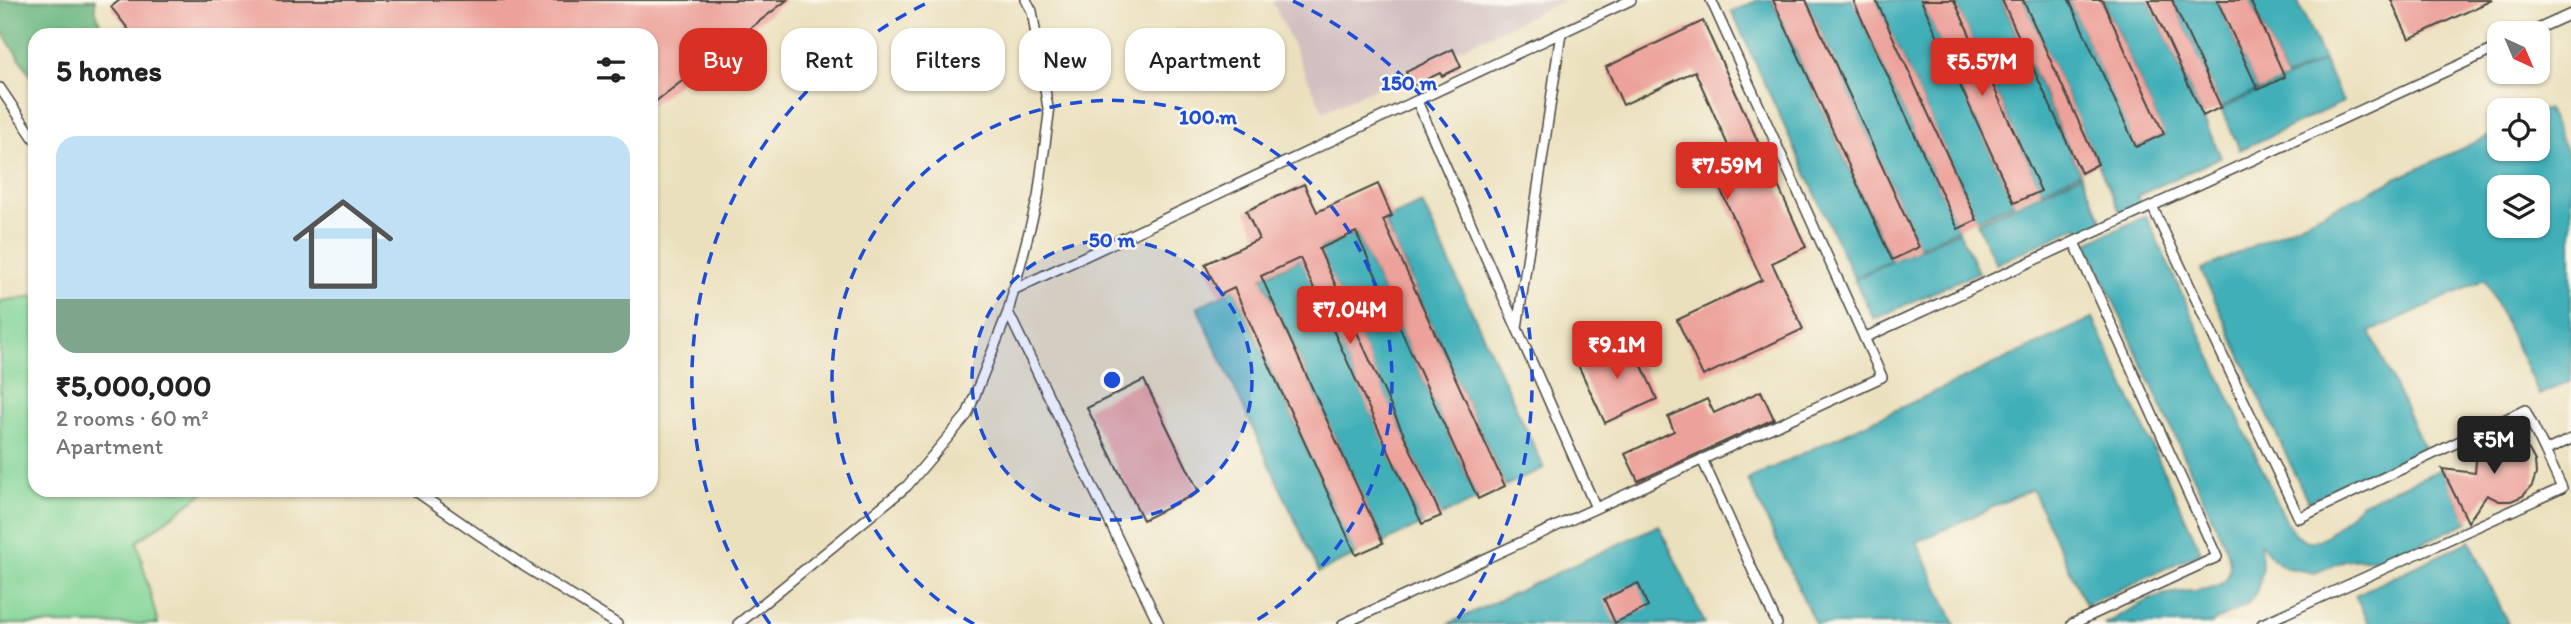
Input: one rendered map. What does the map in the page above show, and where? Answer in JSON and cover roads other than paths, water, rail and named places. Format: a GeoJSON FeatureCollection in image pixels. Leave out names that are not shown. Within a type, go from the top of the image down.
{"type":"FeatureCollection","features":[{"type":"Feature","properties":{"kind":"lane"},"geometry":{"type":"LineString","coordinates":[[738,624],[907,486],[967,415],[1008,312],[1038,197],[1049,114],[1032,11],[1027,0]]}},
{"type":"Feature","properties":{"kind":"lane"},"geometry":{"type":"LineString","coordinates":[[1013,290],[1631,0]]}},
{"type":"Feature","properties":{"kind":"lane"},"geometry":{"type":"LineString","coordinates":[[1343,624],[1882,377],[1711,0]]}},
{"type":"Feature","properties":{"kind":"lane"},"geometry":{"type":"LineString","coordinates":[[2550,24],[2571,14]]}},
{"type":"Feature","properties":{"kind":"lane"},"geometry":{"type":"LineString","coordinates":[[1517,328],[1561,33]]}},
{"type":"Feature","properties":{"kind":"lane"},"geometry":{"type":"LineString","coordinates":[[1864,338],[2487,52]]}},
{"type":"Feature","properties":{"kind":"lane"},"geometry":{"type":"LineString","coordinates":[[0,88],[28,130]]}},
{"type":"Feature","properties":{"kind":"lane"},"geometry":{"type":"LineString","coordinates":[[1417,101],[1596,508]]}},
{"type":"Feature","properties":{"kind":"lane"},"geometry":{"type":"LineString","coordinates":[[2152,206],[2299,518],[2525,410],[2562,488],[2262,624]]}},
{"type":"Feature","properties":{"kind":"lane"},"geometry":{"type":"LineString","coordinates":[[2072,624],[2217,557],[2074,242]]}},
{"type":"Feature","properties":{"kind":"lane"},"geometry":{"type":"LineString","coordinates":[[1008,312],[1159,624]]}},
{"type":"Feature","properties":{"kind":"lane"},"geometry":{"type":"LineString","coordinates":[[2544,451],[2571,439]]}},
{"type":"Feature","properties":{"kind":"lane"},"geometry":{"type":"LineString","coordinates":[[1702,459],[1777,624]]}},
{"type":"Feature","properties":{"kind":"lane"},"geometry":{"type":"LineString","coordinates":[[424,497],[527,568],[617,624]]}},
{"type":"Feature","properties":{"kind":"lane"},"geometry":{"type":"LineString","coordinates":[[2288,612],[2293,624]]}},
{"type":"Feature","properties":{"kind":"water"},"geometry":{"type":"Polygon","coordinates":[[[1758,0],[1772,0],[1891,260],[1854,278],[1732,12],[1758,0]]]}},
{"type":"Feature","properties":{"kind":"water"},"geometry":{"type":"Polygon","coordinates":[[[1806,0],[1853,0],[1958,229],[1919,247],[1806,0]]]}},
{"type":"Feature","properties":{"kind":"water"},"geometry":{"type":"Polygon","coordinates":[[[1876,0],[1921,0],[2014,203],[1977,220],[1876,0]]]}},
{"type":"Feature","properties":{"kind":"water"},"geometry":{"type":"Polygon","coordinates":[[[1954,0],[2001,0],[2080,173],[2041,191],[1954,0]]]}},
{"type":"Feature","properties":{"kind":"water"},"geometry":{"type":"Polygon","coordinates":[[[2023,0],[2069,0],[2137,147],[2164,134],[2103,0],[2149,0],[2221,157],[2137,196],[2140,203],[2120,212],[2023,0]]]}},
{"type":"Feature","properties":{"kind":"water"},"geometry":{"type":"Polygon","coordinates":[[[2172,0],[2217,0],[2258,90],[2221,107],[2172,0]]]}},
{"type":"Feature","properties":{"kind":"water"},"geometry":{"type":"Polygon","coordinates":[[[2250,0],[2297,0],[2324,60],[2286,78],[2250,0]]]}},
{"type":"Feature","properties":{"kind":"water"},"geometry":{"type":"Polygon","coordinates":[[[2324,61],[2343,102],[2240,150],[2221,109],[2324,61]]]}},
{"type":"Feature","properties":{"kind":"water"},"geometry":{"type":"Polygon","coordinates":[[[2550,116],[2571,161],[2571,381],[2539,395],[2485,279],[2370,332],[2424,448],[2308,502],[2201,270],[2487,137],[2487,161],[2550,161],[2550,116]]]}},
{"type":"Feature","properties":{"kind":"water"},"geometry":{"type":"Polygon","coordinates":[[[2081,175],[2103,222],[2081,232],[2078,226],[1996,264],[1977,223],[2081,175]]]}},
{"type":"Feature","properties":{"kind":"water"},"geometry":{"type":"Polygon","coordinates":[[[1422,203],[1544,468],[1505,486],[1384,220],[1422,203]]]}},
{"type":"Feature","properties":{"kind":"water"},"geometry":{"type":"Polygon","coordinates":[[[2146,216],[2286,521],[2295,535],[2307,541],[2317,541],[2330,533],[2362,503],[2442,469],[2468,522],[2389,558],[2345,560],[2315,573],[2287,568],[2275,561],[2259,542],[2262,567],[2252,599],[2212,624],[2104,624],[2156,597],[2212,588],[2228,576],[2230,564],[2226,548],[2087,243],[2146,216]]]}},
{"type":"Feature","properties":{"kind":"water"},"geometry":{"type":"Polygon","coordinates":[[[1959,231],[1978,272],[1874,319],[1854,279],[1959,231]]]}},
{"type":"Feature","properties":{"kind":"water"},"geometry":{"type":"Polygon","coordinates":[[[1356,233],[1478,499],[1441,516],[1319,250],[1356,233]]]}},
{"type":"Feature","properties":{"kind":"water"},"geometry":{"type":"Polygon","coordinates":[[[1301,259],[1422,524],[1383,543],[1262,277],[1301,259]]]}},
{"type":"Feature","properties":{"kind":"water"},"geometry":{"type":"Polygon","coordinates":[[[1234,289],[1356,555],[1319,572],[1197,307],[1234,289]]]}},
{"type":"Feature","properties":{"kind":"water"},"geometry":{"type":"Polygon","coordinates":[[[2093,318],[2201,552],[2086,605],[2032,489],[1917,542],[1955,624],[1815,624],[1748,479],[2093,318]]]}},
{"type":"Feature","properties":{"kind":"water"},"geometry":{"type":"Polygon","coordinates":[[[1659,525],[1705,624],[1448,624],[1659,525]]]}},
{"type":"Feature","properties":{"kind":"water"},"geometry":{"type":"Polygon","coordinates":[[[2470,541],[2508,624],[2369,624],[2355,595],[2470,541]]]}}]}
